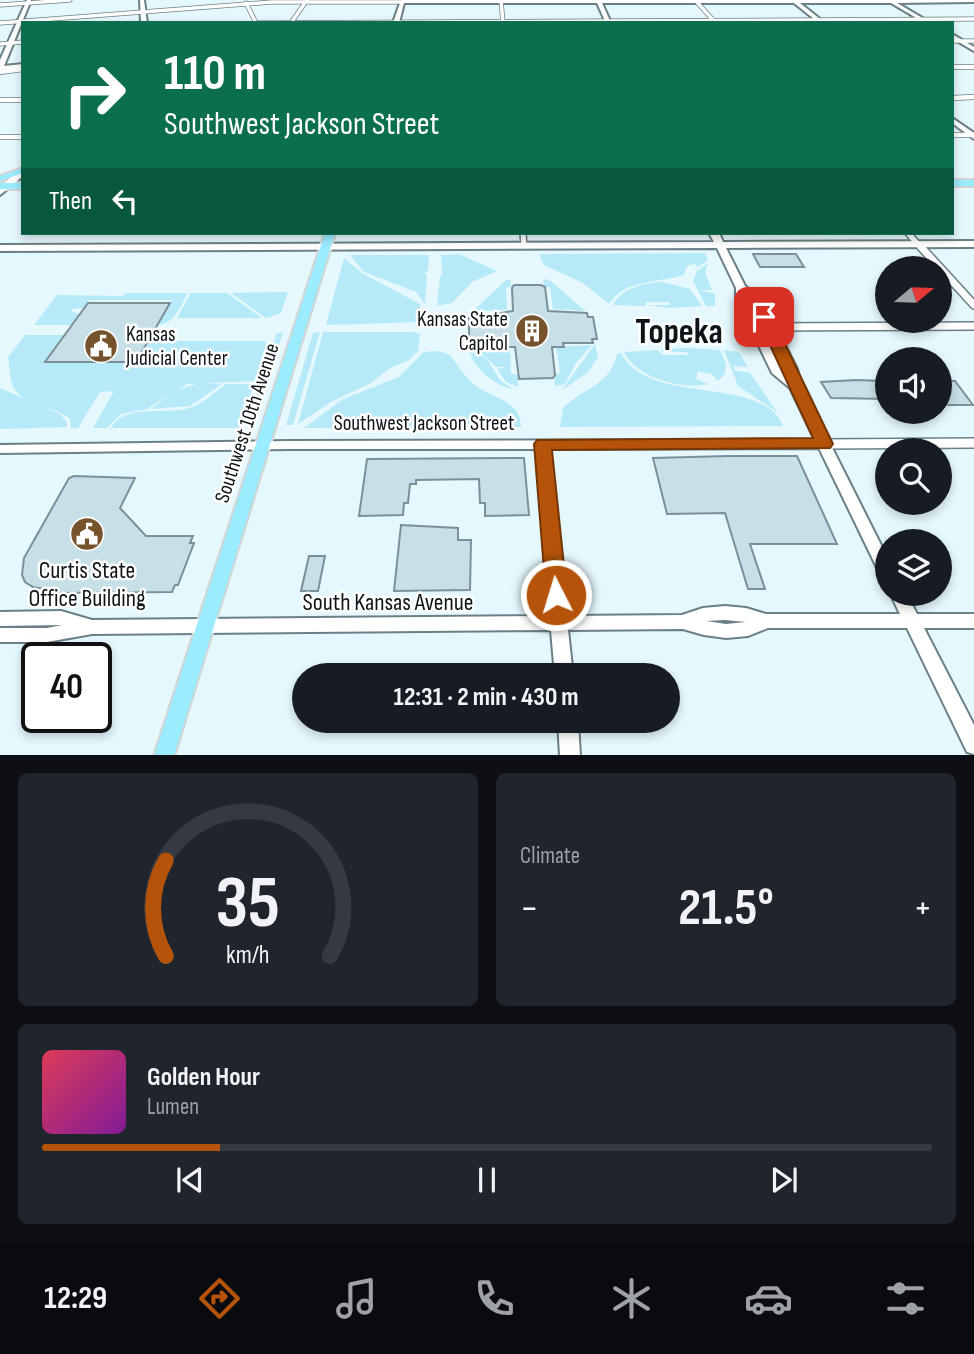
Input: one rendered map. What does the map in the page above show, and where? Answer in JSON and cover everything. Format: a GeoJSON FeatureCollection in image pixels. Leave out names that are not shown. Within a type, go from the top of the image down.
{"type":"FeatureCollection","features":[{"type":"Feature","properties":{"kind":"main road"},"geometry":{"type":"LineString","coordinates":[[142,0],[144,21]]}},
{"type":"Feature","properties":{"kind":"main road"},"geometry":{"type":"LineString","coordinates":[[890,0],[926,21]]}},
{"type":"Feature","properties":{"kind":"main road"},"geometry":{"type":"LineString","coordinates":[[21,68],[0,69],[28,1]]}},
{"type":"Feature","properties":{"kind":"main road"},"geometry":{"type":"LineString","coordinates":[[397,21],[403,1],[974,1]]}},
{"type":"Feature","properties":{"kind":"main road"},"geometry":{"type":"LineString","coordinates":[[598,1],[609,21]]}},
{"type":"Feature","properties":{"kind":"main road"},"geometry":{"type":"LineString","coordinates":[[793,1],[820,21]]}},
{"type":"Feature","properties":{"kind":"main road"},"geometry":{"type":"LineString","coordinates":[[954,39],[974,49]]}},
{"type":"Feature","properties":{"kind":"main road"},"geometry":{"type":"LineString","coordinates":[[954,121],[973,135]]}},
{"type":"Feature","properties":{"kind":"main road"},"geometry":{"type":"LineString","coordinates":[[2,186],[21,172]]}},
{"type":"Feature","properties":{"kind":"main road"},"geometry":{"type":"LineString","coordinates":[[954,183],[974,183]]}},
{"type":"Feature","properties":{"kind":"main road"},"geometry":{"type":"LineString","coordinates":[[2,186],[21,186]]}},
{"type":"Feature","properties":{"kind":"main road","name":"Southwest 10th Avenue"},"geometry":{"type":"LineString","coordinates":[[164,755],[329,235]]}},
{"type":"Feature","properties":{"kind":"main road"},"geometry":{"type":"LineString","coordinates":[[715,235],[741,288],[756,301],[770,327],[791,369],[796,388],[875,548]]}},
{"type":"Feature","properties":{"kind":"main road"},"geometry":{"type":"LineString","coordinates":[[0,248],[974,244]]}},
{"type":"Feature","properties":{"kind":"main road"},"geometry":{"type":"LineString","coordinates":[[741,288],[741,298],[778,373],[796,388]]}},
{"type":"Feature","properties":{"kind":"main road"},"geometry":{"type":"LineString","coordinates":[[543,444],[563,663]]}},
{"type":"Feature","properties":{"kind":"main road","name":"Southwest Jackson Street"},"geometry":{"type":"LineString","coordinates":[[0,449],[262,445],[824,444]]}},
{"type":"Feature","properties":{"kind":"main road"},"geometry":{"type":"LineString","coordinates":[[904,606],[974,745]]}},
{"type":"Feature","properties":{"kind":"main road","name":"South Kansas Avenue"},"geometry":{"type":"LineString","coordinates":[[0,619],[61,618],[92,627]]}},
{"type":"Feature","properties":{"kind":"main road","name":"South Kansas Avenue"},"geometry":{"type":"LineString","coordinates":[[0,635],[47,635],[92,627],[559,626],[684,622],[702,630],[755,629],[766,621],[974,621]]}},
{"type":"Feature","properties":{"kind":"main road"},"geometry":{"type":"LineString","coordinates":[[569,733],[570,755]]}},
{"type":"Feature","properties":{"kind":"street"},"geometry":{"type":"LineString","coordinates":[[0,5],[70,0]]}},
{"type":"Feature","properties":{"kind":"street"},"geometry":{"type":"LineString","coordinates":[[293,20],[306,1]]}},
{"type":"Feature","properties":{"kind":"street"},"geometry":{"type":"LineString","coordinates":[[0,23],[245,2],[403,1]]}},
{"type":"Feature","properties":{"kind":"street"},"geometry":{"type":"LineString","coordinates":[[501,1],[503,21]]}},
{"type":"Feature","properties":{"kind":"street"},"geometry":{"type":"LineString","coordinates":[[695,1],[714,21]]}},
{"type":"Feature","properties":{"kind":"street"},"geometry":{"type":"LineString","coordinates":[[245,2],[256,21]]}},
{"type":"Feature","properties":{"kind":"street"},"geometry":{"type":"LineString","coordinates":[[281,21],[974,19]]}},
{"type":"Feature","properties":{"kind":"street"},"geometry":{"type":"LineString","coordinates":[[961,41],[974,41]]}},
{"type":"Feature","properties":{"kind":"street"},"geometry":{"type":"LineString","coordinates":[[0,44],[21,42]]}},
{"type":"Feature","properties":{"kind":"street"},"geometry":{"type":"LineString","coordinates":[[954,67],[974,67]]}},
{"type":"Feature","properties":{"kind":"street"},"geometry":{"type":"LineString","coordinates":[[954,97],[974,97]]}},
{"type":"Feature","properties":{"kind":"street"},"geometry":{"type":"LineString","coordinates":[[0,100],[21,100]]}},
{"type":"Feature","properties":{"kind":"street"},"geometry":{"type":"LineString","coordinates":[[954,135],[973,135]]}},
{"type":"Feature","properties":{"kind":"street"},"geometry":{"type":"LineString","coordinates":[[0,137],[21,137]]}},
{"type":"Feature","properties":{"kind":"street"},"geometry":{"type":"LineString","coordinates":[[523,235],[524,246]]}},
{"type":"Feature","properties":{"kind":"street"},"geometry":{"type":"LineString","coordinates":[[910,235],[974,305]]}},
{"type":"Feature","properties":{"kind":"street"},"geometry":{"type":"LineString","coordinates":[[755,327],[974,326]]}},
{"type":"Feature","properties":{"kind":"street","name":"Southwest Jackson Street"},"geometry":{"type":"LineString","coordinates":[[824,444],[974,443]]}},
{"type":"Feature","properties":{"kind":"shaded area"},"geometry":{"type":"Polygon","coordinates":[[[705,253],[708,260],[698,267],[694,264],[687,266],[684,275],[633,286],[616,296],[609,304],[583,283],[544,265],[539,254],[705,253]]]}},
{"type":"Feature","properties":{"kind":"shaded area"},"geometry":{"type":"Polygon","coordinates":[[[459,254],[497,271],[472,282],[452,303],[437,306],[442,275],[441,255],[459,254]]]}},
{"type":"Feature","properties":{"kind":"shaded area"},"geometry":{"type":"Polygon","coordinates":[[[350,255],[429,255],[428,271],[425,272],[425,304],[416,292],[364,272],[350,255]]]}},
{"type":"Feature","properties":{"kind":"shaded area"},"geometry":{"type":"Polygon","coordinates":[[[344,258],[362,273],[420,304],[421,322],[326,325],[344,258]]]}},
{"type":"Feature","properties":{"kind":"shaded area"},"geometry":{"type":"Polygon","coordinates":[[[708,263],[705,272],[712,290],[700,290],[715,294],[715,306],[706,306],[693,281],[697,271],[708,263]]]}},
{"type":"Feature","properties":{"kind":"shaded area"},"geometry":{"type":"Polygon","coordinates":[[[546,279],[585,311],[553,309],[550,287],[544,287],[543,280],[546,279]]]}},
{"type":"Feature","properties":{"kind":"shaded area"},"geometry":{"type":"Polygon","coordinates":[[[506,280],[511,280],[511,287],[506,287],[507,310],[473,311],[506,280]]]}},
{"type":"Feature","properties":{"kind":"shaded area"},"geometry":{"type":"Polygon","coordinates":[[[663,282],[690,289],[702,306],[670,308],[647,305],[670,305],[669,302],[646,302],[645,306],[613,305],[628,290],[649,283],[663,282]]]}},
{"type":"Feature","properties":{"kind":"shaded area"},"geometry":{"type":"Polygon","coordinates":[[[288,292],[281,313],[266,318],[231,293],[288,292]]]}},
{"type":"Feature","properties":{"kind":"shaded area"},"geometry":{"type":"Polygon","coordinates":[[[126,293],[188,293],[173,318],[164,324],[158,325],[172,300],[90,300],[83,308],[71,311],[79,314],[71,325],[34,325],[57,295],[122,296],[126,293]]]}},
{"type":"Feature","properties":{"kind":"shaded area"},"geometry":{"type":"Polygon","coordinates":[[[191,293],[227,293],[262,318],[177,318],[191,293]]]}},
{"type":"Feature","properties":{"kind":"shaded area"},"geometry":{"type":"Polygon","coordinates":[[[320,332],[293,425],[286,425],[313,333],[320,332]]]}},
{"type":"Feature","properties":{"kind":"shaded area"},"geometry":{"type":"Polygon","coordinates":[[[323,332],[420,334],[418,351],[409,360],[390,368],[371,383],[331,402],[298,424],[323,332]]]}},
{"type":"Feature","properties":{"kind":"shaded area"},"geometry":{"type":"Polygon","coordinates":[[[277,333],[283,333],[258,406],[251,406],[277,333]]]}},
{"type":"Feature","properties":{"kind":"shaded area"},"geometry":{"type":"Polygon","coordinates":[[[153,334],[161,336],[159,341],[265,341],[268,346],[255,381],[187,384],[147,409],[121,414],[107,428],[93,428],[114,391],[100,392],[78,428],[71,428],[70,419],[57,411],[26,400],[13,387],[8,357],[25,335],[64,335],[45,362],[137,362],[153,334]]]}},
{"type":"Feature","properties":{"kind":"shaded area"},"geometry":{"type":"Polygon","coordinates":[[[595,344],[598,357],[587,373],[562,390],[595,344]]]}},
{"type":"Feature","properties":{"kind":"shaded area"},"geometry":{"type":"Polygon","coordinates":[[[468,345],[487,359],[500,380],[513,389],[498,384],[484,374],[473,360],[468,345]]]}},
{"type":"Feature","properties":{"kind":"shaded area"},"geometry":{"type":"Polygon","coordinates":[[[592,345],[576,363],[565,384],[555,386],[554,375],[560,373],[556,347],[592,345]]]}},
{"type":"Feature","properties":{"kind":"shaded area"},"geometry":{"type":"Polygon","coordinates":[[[474,346],[510,347],[511,373],[518,375],[518,387],[506,382],[497,369],[508,367],[496,367],[474,346]]]}},
{"type":"Feature","properties":{"kind":"shaded area"},"geometry":{"type":"Polygon","coordinates":[[[661,349],[720,350],[726,367],[722,378],[718,381],[710,373],[698,372],[696,379],[708,384],[686,385],[661,380],[639,369],[624,352],[658,350],[662,355],[688,355],[687,352],[662,352],[661,349]]]}},
{"type":"Feature","properties":{"kind":"shaded area"},"geometry":{"type":"Polygon","coordinates":[[[724,350],[739,352],[748,367],[734,366],[734,370],[750,373],[777,412],[738,386],[724,350]]]}},
{"type":"Feature","properties":{"kind":"shaded area"},"geometry":{"type":"Polygon","coordinates":[[[438,351],[450,355],[468,379],[478,387],[509,404],[520,417],[521,427],[304,428],[343,399],[399,377],[424,352],[438,351]]]}},
{"type":"Feature","properties":{"kind":"shaded area"},"geometry":{"type":"Polygon","coordinates":[[[621,353],[635,370],[655,380],[753,400],[771,410],[783,426],[560,427],[563,408],[602,380],[614,365],[617,354],[621,353]]]}},
{"type":"Feature","properties":{"kind":"shaded area"},"geometry":{"type":"Polygon","coordinates":[[[199,383],[222,384],[190,406],[151,409],[175,391],[199,383]]]}},
{"type":"Feature","properties":{"kind":"shaded area"},"geometry":{"type":"Polygon","coordinates":[[[226,384],[254,384],[239,428],[111,428],[118,420],[136,412],[179,410],[194,406],[226,384]]]}},
{"type":"Feature","properties":{"kind":"shaded area"},"geometry":{"type":"Polygon","coordinates":[[[0,388],[60,414],[67,422],[67,427],[0,429],[0,388]]]}},
{"type":"Feature","properties":{"kind":"building"},"geometry":{"type":"Polygon","coordinates":[[[753,254],[796,254],[804,267],[760,267],[753,254]]]}},
{"type":"Feature","properties":{"kind":"building","name":"Kansas State Capitol"},"geometry":{"type":"Polygon","coordinates":[[[514,285],[545,287],[548,311],[587,313],[588,317],[593,317],[597,339],[592,339],[593,343],[563,343],[564,347],[552,347],[553,378],[519,379],[515,347],[501,347],[501,343],[473,343],[473,339],[469,339],[469,318],[513,311],[514,285]]]}},
{"type":"Feature","properties":{"kind":"building","name":"Kansas Judicial Center"},"geometry":{"type":"Polygon","coordinates":[[[88,303],[170,303],[136,362],[45,362],[88,303]]]}},
{"type":"Feature","properties":{"kind":"building"},"geometry":{"type":"Polygon","coordinates":[[[875,381],[875,399],[831,398],[821,382],[875,381]]]}},
{"type":"Feature","properties":{"kind":"building"},"geometry":{"type":"Polygon","coordinates":[[[952,381],[955,381],[973,405],[952,405],[952,381]]]}},
{"type":"Feature","properties":{"kind":"building"},"geometry":{"type":"Polygon","coordinates":[[[797,456],[837,544],[750,544],[765,589],[748,589],[725,513],[667,514],[653,458],[797,456]]]}},
{"type":"Feature","properties":{"kind":"building"},"geometry":{"type":"Polygon","coordinates":[[[524,458],[529,515],[485,516],[485,503],[480,503],[479,479],[416,480],[416,484],[410,484],[408,503],[404,503],[403,515],[359,516],[367,459],[524,458]]]}},
{"type":"Feature","properties":{"kind":"building","name":"Curtis State Office Building"},"geometry":{"type":"Polygon","coordinates":[[[69,478],[135,478],[120,508],[146,536],[193,536],[190,543],[194,543],[178,585],[175,585],[172,592],[49,593],[50,590],[33,587],[25,582],[22,575],[24,558],[69,478]]]}},
{"type":"Feature","properties":{"kind":"building"},"geometry":{"type":"Polygon","coordinates":[[[401,525],[458,528],[458,540],[471,540],[470,590],[394,591],[401,525]]]}},
{"type":"Feature","properties":{"kind":"building"},"geometry":{"type":"Polygon","coordinates":[[[309,556],[325,556],[318,591],[301,591],[309,556]]]}},
{"type":"Feature","properties":{"kind":"place","name":"Kansas State Capitol"},"geometry":{"type":"Point","coordinates":[532,331]}},
{"type":"Feature","properties":{"kind":"place","name":"Kansas Judicial Center"},"geometry":{"type":"Point","coordinates":[101,346]}},
{"type":"Feature","properties":{"kind":"place","name":"Curtis State Office Building"},"geometry":{"type":"Point","coordinates":[87,534]}},
{"type":"Feature","properties":{"kind":"district","name":"Topeka"},"geometry":{"type":"Point","coordinates":[679,332]}},
{"type":"Feature","properties":{"kind":"route"},"geometry":{"type":"LineString","coordinates":[[556,595],[543,444],[824,444],[796,388],[791,369],[764,317]]}}]}
